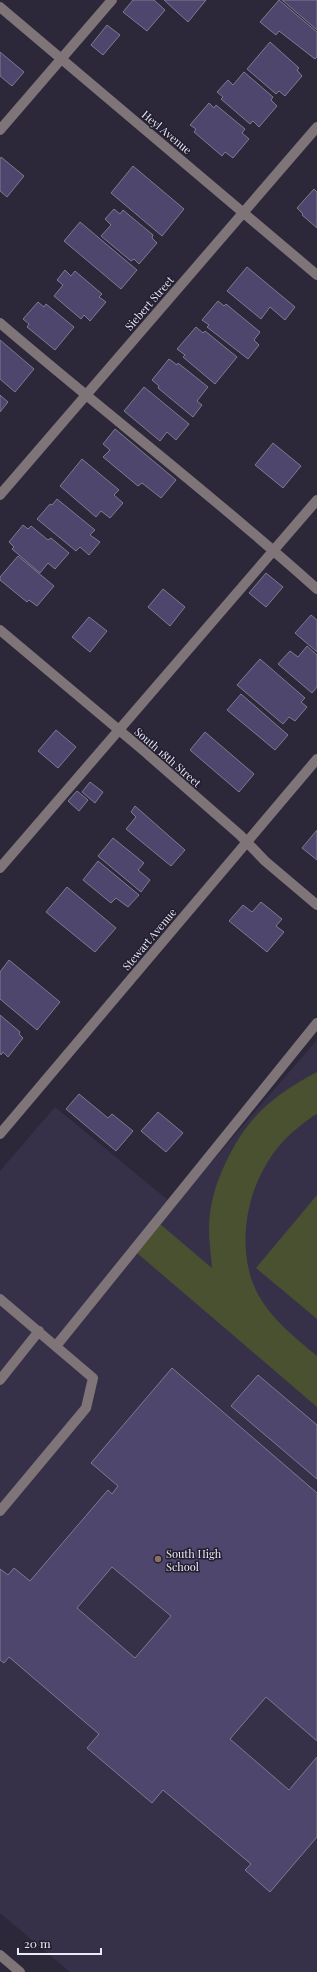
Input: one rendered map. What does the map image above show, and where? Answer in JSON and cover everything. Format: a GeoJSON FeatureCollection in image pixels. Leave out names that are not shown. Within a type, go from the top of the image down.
{"type":"FeatureCollection","features":[{"type":"Feature","properties":{"kind":"street"},"geometry":{"type":"LineString","coordinates":[[0,130],[112,0]]}},
{"type":"Feature","properties":{"kind":"street","name":"Heyl Avenue"},"geometry":{"type":"LineString","coordinates":[[0,7],[317,275]]}},
{"type":"Feature","properties":{"kind":"street","name":"Siebert Street"},"geometry":{"type":"LineString","coordinates":[[0,495],[317,127]]}},
{"type":"Feature","properties":{"kind":"street"},"geometry":{"type":"LineString","coordinates":[[0,323],[85,396],[274,550],[317,589]]}},
{"type":"Feature","properties":{"kind":"street"},"geometry":{"type":"LineString","coordinates":[[0,868],[317,500]]}},
{"type":"Feature","properties":{"kind":"street","name":"South 18th Street"},"geometry":{"type":"LineString","coordinates":[[0,630],[234,830],[317,905]]}},
{"type":"Feature","properties":{"kind":"street","name":"Stewart Avenue"},"geometry":{"type":"LineString","coordinates":[[0,1134],[317,759]]}},
{"type":"Feature","properties":{"kind":"street"},"geometry":{"type":"LineString","coordinates":[[56,1346],[317,1023]]}},
{"type":"Feature","properties":{"kind":"street"},"geometry":{"type":"LineString","coordinates":[[0,1299],[93,1378],[86,1408],[0,1511]]}},
{"type":"Feature","properties":{"kind":"street"},"geometry":{"type":"LineString","coordinates":[[0,1380],[39,1331]]}},
{"type":"Feature","properties":{"kind":"street"},"geometry":{"type":"LineString","coordinates":[[0,1955],[20,1972]]}},
{"type":"Feature","properties":{"kind":"shaded area","name":"South High School"},"geometry":{"type":"Polygon","coordinates":[[[317,1040],[317,1972],[70,1972],[0,1913],[0,1171],[55,1107],[174,1205],[317,1040]]]}},
{"type":"Feature","properties":{"kind":"green space"},"geometry":{"type":"Polygon","coordinates":[[[317,1072],[317,1114],[302,1124],[284,1140],[271,1157],[261,1175],[253,1195],[248,1216],[246,1237],[247,1258],[251,1278],[262,1301],[278,1322],[317,1356],[317,1407],[137,1253],[160,1224],[212,1268],[209,1229],[211,1204],[218,1180],[233,1148],[242,1133],[262,1109],[287,1090],[317,1072]]]}},
{"type":"Feature","properties":{"kind":"green space"},"geometry":{"type":"Polygon","coordinates":[[[317,1195],[317,1319],[256,1268],[317,1195]]]}},
{"type":"Feature","properties":{"kind":"building"},"geometry":{"type":"Polygon","coordinates":[[[133,0],[154,0],[165,10],[147,31],[123,12],[133,0]]]}},
{"type":"Feature","properties":{"kind":"building"},"geometry":{"type":"Polygon","coordinates":[[[164,0],[206,0],[188,22],[164,0]]]}},
{"type":"Feature","properties":{"kind":"building"},"geometry":{"type":"Polygon","coordinates":[[[279,0],[317,32],[317,57],[315,59],[279,31],[276,35],[260,22],[279,0]]]}},
{"type":"Feature","properties":{"kind":"building"},"geometry":{"type":"Polygon","coordinates":[[[282,0],[317,0],[317,30],[282,0]]]}},
{"type":"Feature","properties":{"kind":"building"},"geometry":{"type":"Polygon","coordinates":[[[107,25],[120,35],[103,55],[91,45],[107,25]]]}},
{"type":"Feature","properties":{"kind":"building"},"geometry":{"type":"Polygon","coordinates":[[[270,42],[299,68],[297,70],[302,76],[285,96],[279,91],[276,94],[247,69],[270,42]]]}},
{"type":"Feature","properties":{"kind":"building"},"geometry":{"type":"Polygon","coordinates":[[[0,52],[24,72],[12,86],[0,76],[0,52]]]}},
{"type":"Feature","properties":{"kind":"building"},"geometry":{"type":"Polygon","coordinates":[[[244,72],[273,97],[271,100],[277,106],[259,127],[253,121],[250,124],[221,99],[223,97],[217,92],[228,80],[233,85],[244,72]]]}},
{"type":"Feature","properties":{"kind":"building"},"geometry":{"type":"Polygon","coordinates":[[[209,103],[214,108],[216,105],[245,129],[242,133],[249,139],[233,158],[225,152],[222,156],[194,132],[196,129],[190,125],[209,103]]]}},
{"type":"Feature","properties":{"kind":"building"},"geometry":{"type":"Polygon","coordinates":[[[1,157],[24,176],[7,197],[0,191],[1,157]]]}},
{"type":"Feature","properties":{"kind":"building"},"geometry":{"type":"Polygon","coordinates":[[[133,166],[184,209],[162,236],[111,193],[133,166]]]}},
{"type":"Feature","properties":{"kind":"building"},"geometry":{"type":"Polygon","coordinates":[[[314,189],[317,192],[317,228],[302,215],[303,214],[297,208],[314,189]]]}},
{"type":"Feature","properties":{"kind":"building"},"geometry":{"type":"Polygon","coordinates":[[[114,209],[120,214],[123,210],[153,235],[152,238],[157,243],[139,264],[134,259],[131,261],[101,236],[111,225],[105,219],[114,209]]]}},
{"type":"Feature","properties":{"kind":"building"},"geometry":{"type":"Polygon","coordinates":[[[80,222],[137,270],[121,289],[64,241],[80,222]]]}},
{"type":"Feature","properties":{"kind":"building"},"geometry":{"type":"Polygon","coordinates":[[[247,267],[295,307],[285,320],[270,307],[261,319],[227,291],[247,267]]]}},
{"type":"Feature","properties":{"kind":"building"},"geometry":{"type":"Polygon","coordinates":[[[65,270],[71,276],[75,271],[102,294],[99,297],[106,302],[90,321],[84,315],[81,319],[54,296],[63,285],[57,280],[65,270]]]}},
{"type":"Feature","properties":{"kind":"building"},"geometry":{"type":"Polygon","coordinates":[[[218,301],[224,306],[226,304],[260,332],[254,340],[259,345],[248,359],[207,327],[209,325],[202,320],[218,301]]]}},
{"type":"Feature","properties":{"kind":"building"},"geometry":{"type":"Polygon","coordinates":[[[38,302],[44,307],[46,304],[74,327],[55,350],[27,327],[29,324],[23,319],[38,302]]]}},
{"type":"Feature","properties":{"kind":"building"},"geometry":{"type":"Polygon","coordinates":[[[196,327],[203,333],[205,331],[237,357],[215,384],[183,357],[185,355],[177,349],[196,327]]]}},
{"type":"Feature","properties":{"kind":"building"},"geometry":{"type":"Polygon","coordinates":[[[0,340],[34,369],[15,392],[0,379],[0,340]]]}},
{"type":"Feature","properties":{"kind":"building"},"geometry":{"type":"Polygon","coordinates":[[[169,359],[177,365],[178,363],[208,387],[197,401],[202,405],[193,417],[158,388],[159,386],[152,380],[169,359]]]}},
{"type":"Feature","properties":{"kind":"building"},"geometry":{"type":"Polygon","coordinates":[[[144,387],[189,424],[176,440],[167,432],[160,441],[124,411],[144,387]]]}},
{"type":"Feature","properties":{"kind":"building"},"geometry":{"type":"Polygon","coordinates":[[[0,395],[8,402],[0,412],[0,395]]]}},
{"type":"Feature","properties":{"kind":"building"},"geometry":{"type":"Polygon","coordinates":[[[115,429],[176,480],[161,498],[142,483],[138,486],[103,457],[110,450],[103,444],[115,429]]]}},
{"type":"Feature","properties":{"kind":"building"},"geometry":{"type":"Polygon","coordinates":[[[273,443],[301,466],[283,488],[255,465],[273,443]]]}},
{"type":"Feature","properties":{"kind":"building"},"geometry":{"type":"Polygon","coordinates":[[[82,459],[119,490],[114,495],[123,503],[110,518],[101,511],[96,517],[60,486],[82,459]]]}},
{"type":"Feature","properties":{"kind":"building"},"geometry":{"type":"Polygon","coordinates":[[[57,499],[95,530],[90,535],[100,542],[89,555],[80,547],[76,551],[37,519],[50,504],[52,505],[57,499]]]}},
{"type":"Feature","properties":{"kind":"building"},"geometry":{"type":"Polygon","coordinates":[[[23,525],[28,529],[31,526],[48,540],[51,538],[69,553],[55,569],[48,563],[40,573],[12,549],[14,547],[9,542],[23,525]]]}},
{"type":"Feature","properties":{"kind":"building"},"geometry":{"type":"Polygon","coordinates":[[[18,556],[54,586],[37,606],[29,600],[27,602],[0,580],[0,577],[18,556]]]}},
{"type":"Feature","properties":{"kind":"building"},"geometry":{"type":"Polygon","coordinates":[[[266,573],[283,587],[266,607],[249,593],[266,573]]]}},
{"type":"Feature","properties":{"kind":"building"},"geometry":{"type":"Polygon","coordinates":[[[163,589],[185,607],[170,626],[148,607],[163,589]]]}},
{"type":"Feature","properties":{"kind":"building"},"geometry":{"type":"Polygon","coordinates":[[[311,615],[317,620],[317,652],[295,633],[311,615]]]}},
{"type":"Feature","properties":{"kind":"building"},"geometry":{"type":"Polygon","coordinates":[[[89,617],[107,631],[90,652],[72,637],[89,617]]]}},
{"type":"Feature","properties":{"kind":"building"},"geometry":{"type":"Polygon","coordinates":[[[307,646],[317,655],[317,687],[312,693],[278,664],[290,651],[298,657],[307,646]]]}},
{"type":"Feature","properties":{"kind":"building"},"geometry":{"type":"Polygon","coordinates":[[[260,659],[305,698],[301,702],[307,707],[295,721],[289,717],[283,724],[237,685],[260,659]]]}},
{"type":"Feature","properties":{"kind":"building"},"geometry":{"type":"Polygon","coordinates":[[[241,694],[288,735],[275,750],[227,710],[241,694]]]}},
{"type":"Feature","properties":{"kind":"building"},"geometry":{"type":"Polygon","coordinates":[[[56,730],[76,747],[58,768],[38,751],[56,730]]]}},
{"type":"Feature","properties":{"kind":"building"},"geometry":{"type":"Polygon","coordinates":[[[205,732],[254,774],[239,792],[190,750],[205,732]]]}},
{"type":"Feature","properties":{"kind":"building"},"geometry":{"type":"Polygon","coordinates":[[[90,782],[103,792],[95,803],[82,792],[90,782]]]}},
{"type":"Feature","properties":{"kind":"building"},"geometry":{"type":"Polygon","coordinates":[[[77,791],[88,800],[79,811],[68,801],[77,791]]]}},
{"type":"Feature","properties":{"kind":"building"},"geometry":{"type":"Polygon","coordinates":[[[135,806],[185,850],[171,866],[126,829],[136,817],[131,812],[135,806]]]}},
{"type":"Feature","properties":{"kind":"building"},"geometry":{"type":"Polygon","coordinates":[[[317,830],[317,860],[302,848],[317,830]]]}},
{"type":"Feature","properties":{"kind":"building"},"geometry":{"type":"Polygon","coordinates":[[[113,838],[144,863],[138,870],[150,880],[141,892],[98,856],[113,838]]]}},
{"type":"Feature","properties":{"kind":"building"},"geometry":{"type":"Polygon","coordinates":[[[98,861],[139,895],[128,907],[116,898],[111,903],[83,880],[98,861]]]}},
{"type":"Feature","properties":{"kind":"building"},"geometry":{"type":"Polygon","coordinates":[[[67,887],[116,928],[95,952],[46,912],[67,887]]]}},
{"type":"Feature","properties":{"kind":"building"},"geometry":{"type":"Polygon","coordinates":[[[261,902],[282,919],[276,926],[284,932],[267,952],[229,921],[243,905],[252,912],[261,902]]]}},
{"type":"Feature","properties":{"kind":"building"},"geometry":{"type":"Polygon","coordinates":[[[9,960],[60,1002],[37,1030],[0,999],[0,972],[9,960]]]}},
{"type":"Feature","properties":{"kind":"building"},"geometry":{"type":"Polygon","coordinates":[[[0,1015],[20,1032],[19,1034],[23,1038],[8,1057],[3,1052],[1,1055],[0,1053],[0,1015]]]}},
{"type":"Feature","properties":{"kind":"building"},"geometry":{"type":"Polygon","coordinates":[[[79,1094],[108,1118],[112,1114],[133,1131],[116,1151],[66,1109],[79,1094]]]}},
{"type":"Feature","properties":{"kind":"building"},"geometry":{"type":"Polygon","coordinates":[[[158,1112],[183,1133],[166,1152],[141,1131],[158,1112]]]}},
{"type":"Feature","properties":{"kind":"building"},"geometry":{"type":"Polygon","coordinates":[[[172,1368],[317,1493],[317,1741],[266,1697],[230,1739],[289,1790],[317,1757],[317,1837],[270,1892],[245,1870],[251,1864],[163,1790],[152,1803],[87,1748],[99,1734],[9,1657],[4,1663],[0,1660],[0,1569],[8,1575],[14,1568],[30,1581],[108,1490],[112,1494],[118,1486],[91,1463],[172,1368]],[[112,1567],[77,1608],[135,1658],[171,1616],[112,1567]]]}},
{"type":"Feature","properties":{"kind":"building"},"geometry":{"type":"Polygon","coordinates":[[[258,1375],[317,1425],[317,1479],[231,1406],[258,1375]]]}},
{"type":"Feature","properties":{"kind":"place","name":"South High School"},"geometry":{"type":"Point","coordinates":[158,1559]}}]}
